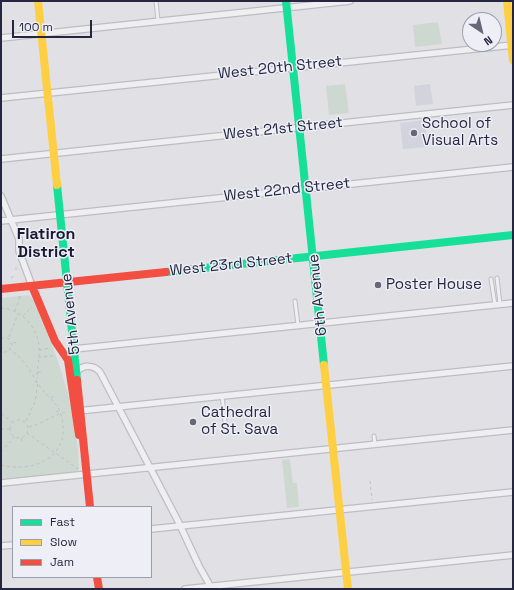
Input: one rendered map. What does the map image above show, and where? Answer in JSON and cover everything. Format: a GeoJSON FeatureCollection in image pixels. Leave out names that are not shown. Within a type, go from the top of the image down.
{"type":"FeatureCollection","features":[{"type":"Feature","properties":{"kind":"main road","name":"5th Avenue"},"geometry":{"type":"LineString","coordinates":[[38,1],[77,372],[75,412],[85,456],[90,506]]}},
{"type":"Feature","properties":{"kind":"main road"},"geometry":{"type":"LineString","coordinates":[[507,1],[513,60]]}},
{"type":"Feature","properties":{"kind":"main road","name":"6th Avenue"},"geometry":{"type":"LineString","coordinates":[[287,4],[348,589]]}},
{"type":"Feature","properties":{"kind":"main road","name":"West 23rd Street"},"geometry":{"type":"LineString","coordinates":[[1,289],[513,235]]}},
{"type":"Feature","properties":{"kind":"main road"},"geometry":{"type":"LineString","coordinates":[[32,286],[55,341],[68,360],[75,412]]}},
{"type":"Feature","properties":{"kind":"main road"},"geometry":{"type":"LineString","coordinates":[[97,578],[99,589]]}},
{"type":"Feature","properties":{"kind":"street"},"geometry":{"type":"LineString","coordinates":[[1,38],[158,22],[287,4],[350,1]]}},
{"type":"Feature","properties":{"kind":"street","name":"West 20th Street"},"geometry":{"type":"LineString","coordinates":[[1,98],[512,45]]}},
{"type":"Feature","properties":{"kind":"street","name":"West 21st Street"},"geometry":{"type":"LineString","coordinates":[[1,159],[513,105]]}},
{"type":"Feature","properties":{"kind":"street","name":"West 22nd Street"},"geometry":{"type":"LineString","coordinates":[[1,221],[513,167]]}},
{"type":"Feature","properties":{"kind":"street"},"geometry":{"type":"LineString","coordinates":[[1,196],[18,238],[19,251],[32,286]]}},
{"type":"Feature","properties":{"kind":"street"},"geometry":{"type":"LineString","coordinates":[[74,349],[513,303]]}},
{"type":"Feature","properties":{"kind":"street"},"geometry":{"type":"LineString","coordinates":[[75,412],[513,366]]}},
{"type":"Feature","properties":{"kind":"street"},"geometry":{"type":"LineString","coordinates":[[77,372],[80,368],[86,367],[98,369],[151,468],[199,566],[212,588]]}},
{"type":"Feature","properties":{"kind":"street"},"geometry":{"type":"LineString","coordinates":[[1,483],[513,430]]}},
{"type":"Feature","properties":{"kind":"street"},"geometry":{"type":"LineString","coordinates":[[152,529],[513,492]]}},
{"type":"Feature","properties":{"kind":"street"},"geometry":{"type":"LineString","coordinates":[[1,546],[12,545]]}},
{"type":"Feature","properties":{"kind":"street"},"geometry":{"type":"LineString","coordinates":[[185,589],[212,588],[513,555]]}},
{"type":"Feature","properties":{"kind":"lane"},"geometry":{"type":"LineString","coordinates":[[156,1],[158,22]]}},
{"type":"Feature","properties":{"kind":"lane"},"geometry":{"type":"LineString","coordinates":[[491,278],[497,304]]}},
{"type":"Feature","properties":{"kind":"lane"},"geometry":{"type":"LineString","coordinates":[[497,278],[497,304]]}},
{"type":"Feature","properties":{"kind":"lane"},"geometry":{"type":"LineString","coordinates":[[295,300],[298,325]]}},
{"type":"Feature","properties":{"kind":"lane"},"geometry":{"type":"LineString","coordinates":[[222,396],[225,422]]}},
{"type":"Feature","properties":{"kind":"lane"},"geometry":{"type":"LineString","coordinates":[[374,436],[375,445]]}},
{"type":"Feature","properties":{"kind":"path"},"geometry":{"type":"LineString","coordinates":[[53,254],[54,250]]}},
{"type":"Feature","properties":{"kind":"path"},"geometry":{"type":"LineString","coordinates":[[10,278],[14,276]]}},
{"type":"Feature","properties":{"kind":"path"},"geometry":{"type":"LineString","coordinates":[[15,312],[21,297],[18,297]]}},
{"type":"Feature","properties":{"kind":"path"},"geometry":{"type":"LineString","coordinates":[[22,316],[32,307]]}},
{"type":"Feature","properties":{"kind":"path"},"geometry":{"type":"LineString","coordinates":[[1,308],[15,312],[22,316],[33,329],[38,343],[38,381],[33,407],[25,422]]}},
{"type":"Feature","properties":{"kind":"path"},"geometry":{"type":"LineString","coordinates":[[8,338],[18,314]]}},
{"type":"Feature","properties":{"kind":"path"},"geometry":{"type":"LineString","coordinates":[[1,338],[8,338]]}},
{"type":"Feature","properties":{"kind":"path"},"geometry":{"type":"LineString","coordinates":[[8,338],[12,343],[11,350]]}},
{"type":"Feature","properties":{"kind":"path"},"geometry":{"type":"LineString","coordinates":[[12,343],[18,342]]}},
{"type":"Feature","properties":{"kind":"path"},"geometry":{"type":"LineString","coordinates":[[39,350],[50,348]]}},
{"type":"Feature","properties":{"kind":"path"},"geometry":{"type":"LineString","coordinates":[[1,353],[11,350]]}},
{"type":"Feature","properties":{"kind":"path"},"geometry":{"type":"LineString","coordinates":[[1,465],[18,468],[31,466],[46,461],[54,453],[63,437],[61,413],[26,364],[11,350]]}},
{"type":"Feature","properties":{"kind":"path"},"geometry":{"type":"LineString","coordinates":[[37,357],[53,356]]}},
{"type":"Feature","properties":{"kind":"path"},"geometry":{"type":"LineString","coordinates":[[38,372],[42,373]]}},
{"type":"Feature","properties":{"kind":"path"},"geometry":{"type":"LineString","coordinates":[[50,398],[54,396]]}},
{"type":"Feature","properties":{"kind":"path"},"geometry":{"type":"LineString","coordinates":[[56,411],[61,413]]}},
{"type":"Feature","properties":{"kind":"path"},"geometry":{"type":"LineString","coordinates":[[28,427],[33,427],[61,413],[75,412]]}},
{"type":"Feature","properties":{"kind":"path"},"geometry":{"type":"LineString","coordinates":[[1,414],[12,423]]}},
{"type":"Feature","properties":{"kind":"path"},"geometry":{"type":"LineString","coordinates":[[18,420],[25,422],[28,427],[27,433],[21,438],[14,436],[10,429],[12,423],[18,420]]}},
{"type":"Feature","properties":{"kind":"path"},"geometry":{"type":"LineString","coordinates":[[1,429],[10,429]]}},
{"type":"Feature","properties":{"kind":"path"},"geometry":{"type":"LineString","coordinates":[[27,433],[78,469]]}},
{"type":"Feature","properties":{"kind":"path"},"geometry":{"type":"LineString","coordinates":[[1,452],[14,436]]}},
{"type":"Feature","properties":{"kind":"path"},"geometry":{"type":"LineString","coordinates":[[21,438],[22,443]]}},
{"type":"Feature","properties":{"kind":"path"},"geometry":{"type":"LineString","coordinates":[[370,481],[372,501]]}},
{"type":"Feature","properties":{"kind":"shaded area"},"geometry":{"type":"Polygon","coordinates":[[[438,22],[442,44],[415,47],[413,25],[438,22]]]}},
{"type":"Feature","properties":{"kind":"shaded area"},"geometry":{"type":"Polygon","coordinates":[[[345,84],[349,113],[329,115],[326,86],[345,84]]]}},
{"type":"Feature","properties":{"kind":"shaded area","name":"School of Visual Arts"},"geometry":{"type":"Polygon","coordinates":[[[430,84],[433,104],[416,106],[414,86],[430,84]]]}},
{"type":"Feature","properties":{"kind":"shaded area","name":"School of Visual Arts"},"geometry":{"type":"Polygon","coordinates":[[[425,120],[427,147],[403,149],[400,123],[425,120]]]}},
{"type":"Feature","properties":{"kind":"shaded area"},"geometry":{"type":"Polygon","coordinates":[[[29,295],[35,303],[49,337],[68,392],[76,430],[79,469],[77,472],[1,480],[1,298],[29,295]]]}},
{"type":"Feature","properties":{"kind":"shaded area"},"geometry":{"type":"Polygon","coordinates":[[[290,459],[293,483],[297,483],[299,507],[287,508],[282,460],[290,459]]]}},
{"type":"Feature","properties":{"kind":"traffic: fast"},"geometry":{"type":"LineString","coordinates":[[286,1],[324,365]]}},
{"type":"Feature","properties":{"kind":"traffic: fast"},"geometry":{"type":"LineString","coordinates":[[57,185],[77,380]]}},
{"type":"Feature","properties":{"kind":"traffic: fast"},"geometry":{"type":"LineString","coordinates":[[166,272],[513,235]]}},
{"type":"Feature","properties":{"kind":"traffic: slow"},"geometry":{"type":"LineString","coordinates":[[38,1],[57,185]]}},
{"type":"Feature","properties":{"kind":"traffic: slow"},"geometry":{"type":"LineString","coordinates":[[507,1],[513,60]]}},
{"type":"Feature","properties":{"kind":"traffic: slow"},"geometry":{"type":"LineString","coordinates":[[324,365],[348,589]]}},
{"type":"Feature","properties":{"kind":"traffic: jam"},"geometry":{"type":"LineString","coordinates":[[1,289],[166,272]]}},
{"type":"Feature","properties":{"kind":"traffic: jam"},"geometry":{"type":"LineString","coordinates":[[32,286],[55,341],[68,360],[79,435]]}},
{"type":"Feature","properties":{"kind":"traffic: jam"},"geometry":{"type":"LineString","coordinates":[[77,380],[90,506]]}},
{"type":"Feature","properties":{"kind":"traffic: jam"},"geometry":{"type":"LineString","coordinates":[[97,578],[99,589]]}},
{"type":"Feature","properties":{"kind":"place","name":"School of Visual Arts"},"geometry":{"type":"Point","coordinates":[414,133]}},
{"type":"Feature","properties":{"kind":"place","name":"Poster House"},"geometry":{"type":"Point","coordinates":[378,285]}},
{"type":"Feature","properties":{"kind":"place","name":"Cathedral of St. Sava"},"geometry":{"type":"Point","coordinates":[193,422]}},
{"type":"Feature","properties":{"kind":"district","name":"Flatiron District"},"geometry":{"type":"Point","coordinates":[46,244]}}]}
